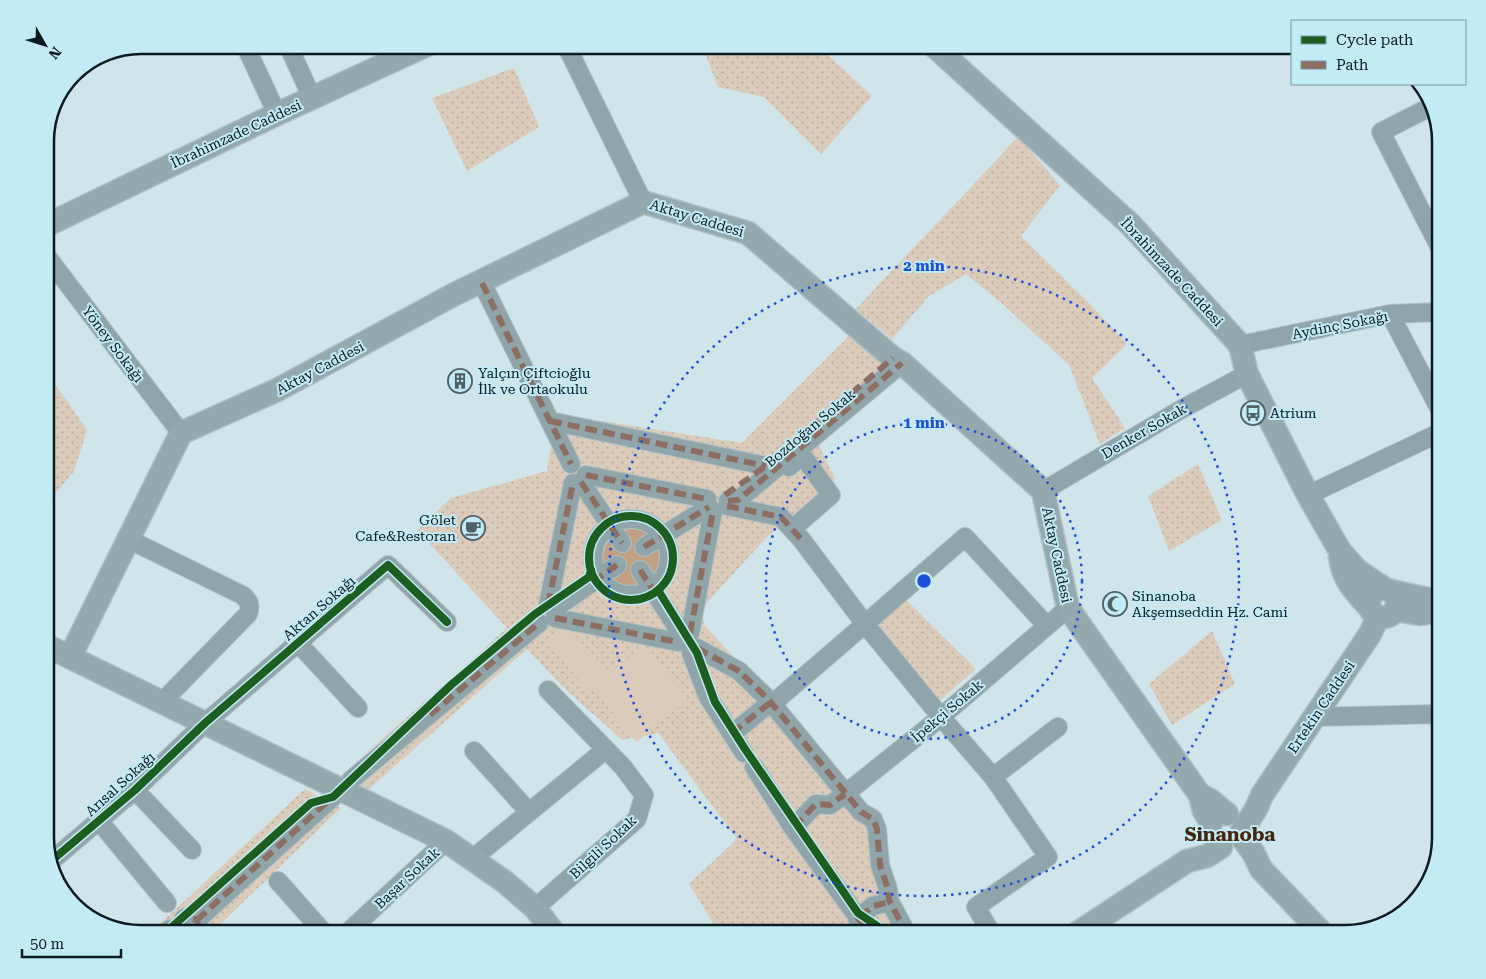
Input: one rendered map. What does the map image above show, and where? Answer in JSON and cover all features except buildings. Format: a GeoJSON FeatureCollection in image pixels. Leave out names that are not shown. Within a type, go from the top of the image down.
{"type":"FeatureCollection","features":[{"type":"Feature","properties":{"kind":"main road","name":"İbrahimzade Caddesi"},"geometry":{"type":"LineString","coordinates":[[54,222],[312,98],[390,54]]}},
{"type":"Feature","properties":{"kind":"main road","name":"İbrahimzade Caddesi"},"geometry":{"type":"LineString","coordinates":[[943,54],[1131,226],[1240,345],[1247,374],[1308,495],[1340,551],[1384,603]]}},
{"type":"Feature","properties":{"kind":"main road","name":"Aktay Caddesi"},"geometry":{"type":"LineString","coordinates":[[181,433],[277,390],[454,295],[482,283],[643,202],[748,233],[898,360],[1043,491],[1068,608],[1200,795],[1210,800],[1226,831],[1254,854],[1261,869],[1314,925]]}},
{"type":"Feature","properties":{"kind":"main road"},"geometry":{"type":"LineString","coordinates":[[70,657],[181,433]]}},
{"type":"Feature","properties":{"kind":"main road"},"geometry":{"type":"LineString","coordinates":[[1384,603],[1432,602]]}},
{"type":"Feature","properties":{"kind":"main road"},"geometry":{"type":"LineString","coordinates":[[1384,603],[1420,614],[1432,612]]}},
{"type":"Feature","properties":{"kind":"main road","name":"Ertekin Caddesi"},"geometry":{"type":"LineString","coordinates":[[1090,925],[1187,861],[1207,856],[1250,802],[1262,795],[1370,634],[1384,603]]}},
{"type":"Feature","properties":{"kind":"main road"},"geometry":{"type":"LineString","coordinates":[[54,649],[446,841],[505,882],[536,908],[548,925]]}},
{"type":"Feature","properties":{"kind":"street"},"geometry":{"type":"LineString","coordinates":[[249,54],[273,103],[276,114]]}},
{"type":"Feature","properties":{"kind":"street"},"geometry":{"type":"LineString","coordinates":[[292,54],[312,98]]}},
{"type":"Feature","properties":{"kind":"street"},"geometry":{"type":"LineString","coordinates":[[570,54],[643,202]]}},
{"type":"Feature","properties":{"kind":"street"},"geometry":{"type":"LineString","coordinates":[[1426,109],[1381,132],[1432,232]]}},
{"type":"Feature","properties":{"kind":"street","name":"Yöney Sokağı"},"geometry":{"type":"LineString","coordinates":[[54,266],[181,433]]}},
{"type":"Feature","properties":{"kind":"street"},"geometry":{"type":"LineString","coordinates":[[482,283],[571,464],[577,462],[584,465],[549,614]]}},
{"type":"Feature","properties":{"kind":"street","name":"Aydinç Sokağı"},"geometry":{"type":"LineString","coordinates":[[1240,345],[1390,314],[1432,312]]}},
{"type":"Feature","properties":{"kind":"street"},"geometry":{"type":"LineString","coordinates":[[1390,314],[1432,395]]}},
{"type":"Feature","properties":{"kind":"street"},"geometry":{"type":"LineString","coordinates":[[722,504],[738,500],[898,360]]}},
{"type":"Feature","properties":{"kind":"street","name":"Bozdoğan Sokak"},"geometry":{"type":"LineString","coordinates":[[722,504],[766,466],[898,360]]}},
{"type":"Feature","properties":{"kind":"street","name":"Denker Sokak"},"geometry":{"type":"LineString","coordinates":[[1043,491],[1180,410],[1247,374]]}},
{"type":"Feature","properties":{"kind":"street"},"geometry":{"type":"LineString","coordinates":[[548,418],[766,466]]}},
{"type":"Feature","properties":{"kind":"street"},"geometry":{"type":"LineString","coordinates":[[1308,495],[1432,436]]}},
{"type":"Feature","properties":{"kind":"street"},"geometry":{"type":"LineString","coordinates":[[644,547],[722,504],[802,455],[831,495],[796,534]]}},
{"type":"Feature","properties":{"kind":"street"},"geometry":{"type":"LineString","coordinates":[[580,480],[722,504],[781,517],[941,717],[994,777],[1048,858],[976,908],[986,925]]}},
{"type":"Feature","properties":{"kind":"street"},"geometry":{"type":"LineString","coordinates":[[580,480],[622,543]]}},
{"type":"Feature","properties":{"kind":"street"},"geometry":{"type":"LineString","coordinates":[[688,642],[722,504]]}},
{"type":"Feature","properties":{"kind":"street"},"geometry":{"type":"LineString","coordinates":[[632,518],[643,520],[652,525],[663,536],[669,550],[668,566],[662,580],[653,588],[644,593],[634,595],[623,594],[613,591],[599,577],[594,566],[594,546],[598,537],[610,526],[622,520],[632,518]]}},
{"type":"Feature","properties":{"kind":"street"},"geometry":{"type":"LineString","coordinates":[[732,734],[866,624],[965,536],[1047,626]]}},
{"type":"Feature","properties":{"kind":"street"},"geometry":{"type":"LineString","coordinates":[[128,539],[242,595],[249,605],[248,614],[161,703]]}},
{"type":"Feature","properties":{"kind":"street","name":"Aktan Sokağı"},"geometry":{"type":"LineString","coordinates":[[205,723],[388,565],[447,622]]}},
{"type":"Feature","properties":{"kind":"street"},"geometry":{"type":"LineString","coordinates":[[351,780],[549,614],[617,565]]}},
{"type":"Feature","properties":{"kind":"street"},"geometry":{"type":"LineString","coordinates":[[640,570],[688,642],[708,698],[744,752],[751,751],[756,754],[758,762],[754,767],[793,828],[863,925]]}},
{"type":"Feature","properties":{"kind":"street","name":"İpekçi Sokak"},"geometry":{"type":"LineString","coordinates":[[793,828],[816,804],[830,805],[845,794],[941,717],[1068,608]]}},
{"type":"Feature","properties":{"kind":"street"},"geometry":{"type":"LineString","coordinates":[[549,614],[688,642],[739,671],[771,703],[860,812],[873,818],[877,829],[880,865],[888,889],[889,902],[902,925]]}},
{"type":"Feature","properties":{"kind":"street"},"geometry":{"type":"LineString","coordinates":[[298,643],[358,708]]}},
{"type":"Feature","properties":{"kind":"street","name":"Bilgili Sokak"},"geometry":{"type":"LineString","coordinates":[[536,908],[637,819],[644,795],[623,767],[548,690]]}},
{"type":"Feature","properties":{"kind":"street"},"geometry":{"type":"LineString","coordinates":[[1313,717],[1432,714]]}},
{"type":"Feature","properties":{"kind":"street","name":"Arısal Sokağı"},"geometry":{"type":"LineString","coordinates":[[56,857],[135,790],[205,723]]}},
{"type":"Feature","properties":{"kind":"street"},"geometry":{"type":"LineString","coordinates":[[994,777],[1058,727]]}},
{"type":"Feature","properties":{"kind":"street"},"geometry":{"type":"LineString","coordinates":[[474,750],[530,812]]}},
{"type":"Feature","properties":{"kind":"street"},"geometry":{"type":"LineString","coordinates":[[472,859],[605,750]]}},
{"type":"Feature","properties":{"kind":"street"},"geometry":{"type":"LineString","coordinates":[[135,790],[192,850]]}},
{"type":"Feature","properties":{"kind":"street"},"geometry":{"type":"LineString","coordinates":[[194,924],[332,797]]}},
{"type":"Feature","properties":{"kind":"street"},"geometry":{"type":"LineString","coordinates":[[99,821],[167,903]]}},
{"type":"Feature","properties":{"kind":"street","name":"Başar Sokak"},"geometry":{"type":"LineString","coordinates":[[361,925],[446,841]]}},
{"type":"Feature","properties":{"kind":"street"},"geometry":{"type":"LineString","coordinates":[[278,881],[317,925]]}},
{"type":"Feature","properties":{"kind":"street"},"geometry":{"type":"LineString","coordinates":[[857,918],[873,906],[889,902]]}},
{"type":"Feature","properties":{"kind":"shaded area"},"geometry":{"type":"Polygon","coordinates":[[[705,54],[827,54],[872,96],[821,154],[764,97],[718,87],[705,54]]]}},
{"type":"Feature","properties":{"kind":"shaded area"},"geometry":{"type":"Polygon","coordinates":[[[514,68],[539,127],[467,171],[432,98],[514,68]]]}},
{"type":"Feature","properties":{"kind":"shaded area"},"geometry":{"type":"Polygon","coordinates":[[[1018,137],[1060,185],[1021,236],[1089,303],[1127,344],[1092,378],[1125,428],[1100,444],[1069,365],[1005,306],[966,274],[929,296],[892,339],[856,309],[1018,137]]]}},
{"type":"Feature","properties":{"kind":"shaded area"},"geometry":{"type":"Polygon","coordinates":[[[852,333],[901,371],[818,443],[835,479],[767,537],[702,608],[704,625],[806,735],[873,812],[888,896],[907,925],[714,925],[689,884],[737,839],[658,733],[622,740],[564,688],[527,649],[369,789],[341,776],[507,628],[417,530],[451,498],[547,471],[556,414],[742,443],[852,333]]]}},
{"type":"Feature","properties":{"kind":"shaded area"},"geometry":{"type":"Polygon","coordinates":[[[54,383],[87,430],[74,471],[54,495],[54,383]]]}},
{"type":"Feature","properties":{"kind":"shaded area"},"geometry":{"type":"Polygon","coordinates":[[[1198,464],[1222,520],[1169,551],[1148,496],[1198,464]]]}},
{"type":"Feature","properties":{"kind":"shaded area"},"geometry":{"type":"Polygon","coordinates":[[[626,529],[638,529],[653,537],[661,552],[661,564],[653,579],[638,587],[626,587],[611,579],[603,564],[603,552],[611,537],[626,529]]]}},
{"type":"Feature","properties":{"kind":"shaded area"},"geometry":{"type":"Polygon","coordinates":[[[904,598],[976,669],[939,701],[869,621],[904,598]]]}},
{"type":"Feature","properties":{"kind":"shaded area"},"geometry":{"type":"Polygon","coordinates":[[[567,626],[606,671],[587,689],[548,644],[567,626]]]}},
{"type":"Feature","properties":{"kind":"shaded area"},"geometry":{"type":"Polygon","coordinates":[[[1212,631],[1235,684],[1172,725],[1149,684],[1212,631]]]}},
{"type":"Feature","properties":{"kind":"shaded area"},"geometry":{"type":"Polygon","coordinates":[[[641,646],[688,699],[637,742],[593,689],[641,646]]]}},
{"type":"Feature","properties":{"kind":"shaded area"},"geometry":{"type":"Polygon","coordinates":[[[305,789],[341,808],[219,925],[159,925],[305,789]]]}},
{"type":"Feature","properties":{"kind":"marked path"},"geometry":{"type":"LineString","coordinates":[[482,283],[571,464]]}},
{"type":"Feature","properties":{"kind":"marked path"},"geometry":{"type":"LineString","coordinates":[[725,495],[766,466],[893,358]]}},
{"type":"Feature","properties":{"kind":"marked path"},"geometry":{"type":"LineString","coordinates":[[728,501],[738,500],[902,363]]}},
{"type":"Feature","properties":{"kind":"marked path"},"geometry":{"type":"LineString","coordinates":[[550,421],[766,466]]}},
{"type":"Feature","properties":{"kind":"marked path"},"geometry":{"type":"LineString","coordinates":[[586,475],[707,499]]}},
{"type":"Feature","properties":{"kind":"marked path"},"geometry":{"type":"LineString","coordinates":[[581,482],[622,543]]}},
{"type":"Feature","properties":{"kind":"marked path"},"geometry":{"type":"LineString","coordinates":[[548,605],[573,483]]}},
{"type":"Feature","properties":{"kind":"marked path"},"geometry":{"type":"LineString","coordinates":[[727,506],[781,517],[801,539]]}},
{"type":"Feature","properties":{"kind":"marked path"},"geometry":{"type":"LineString","coordinates":[[644,547],[709,507]]}},
{"type":"Feature","properties":{"kind":"marked path"},"geometry":{"type":"LineString","coordinates":[[690,633],[713,511]]}},
{"type":"Feature","properties":{"kind":"marked path"},"geometry":{"type":"LineString","coordinates":[[593,582],[617,565]]}},
{"type":"Feature","properties":{"kind":"marked path"},"geometry":{"type":"LineString","coordinates":[[640,570],[656,595]]}},
{"type":"Feature","properties":{"kind":"marked path"},"geometry":{"type":"LineString","coordinates":[[555,618],[678,642]]}},
{"type":"Feature","properties":{"kind":"marked path"},"geometry":{"type":"LineString","coordinates":[[430,715],[539,623]]}},
{"type":"Feature","properties":{"kind":"marked path"},"geometry":{"type":"LineString","coordinates":[[697,648],[739,671],[769,700],[861,812],[873,819],[877,829],[880,865],[888,889],[889,900],[902,925]]}},
{"type":"Feature","properties":{"kind":"marked path"},"geometry":{"type":"LineString","coordinates":[[732,733],[771,702]]}},
{"type":"Feature","properties":{"kind":"marked path"},"geometry":{"type":"LineString","coordinates":[[794,827],[816,804],[830,805],[845,794]]}},
{"type":"Feature","properties":{"kind":"marked path"},"geometry":{"type":"LineString","coordinates":[[197,920],[327,802]]}},
{"type":"Feature","properties":{"kind":"marked path"},"geometry":{"type":"LineString","coordinates":[[860,917],[873,906],[889,902]]}},
{"type":"Feature","properties":{"kind":"marked path"},"geometry":{"type":"LineString","coordinates":[[857,917],[863,925]]}},
{"type":"Feature","properties":{"kind":"marked path"},"geometry":{"type":"LineString","coordinates":[[193,919],[197,920],[198,925]]}},
{"type":"Feature","properties":{"kind":"cycle path"},"geometry":{"type":"LineString","coordinates":[[631,516],[647,519],[661,528],[670,542],[673,558],[670,574],[661,588],[647,597],[631,600],[615,597],[601,588],[592,574],[589,558],[592,542],[601,528],[615,519],[631,516]]}},
{"type":"Feature","properties":{"kind":"cycle path"},"geometry":{"type":"LineString","coordinates":[[56,857],[135,790],[205,723],[388,565],[447,622]]}},
{"type":"Feature","properties":{"kind":"cycle path"},"geometry":{"type":"LineString","coordinates":[[174,925],[311,803],[333,797],[451,685],[535,614],[589,577],[591,570]]}},
{"type":"Feature","properties":{"kind":"cycle path"},"geometry":{"type":"LineString","coordinates":[[658,590],[697,653],[715,702],[745,749],[858,913],[876,925]]}},
{"type":"Feature","properties":{"kind":"place","name":"Yalçın Çiftcioğlu İlk ve Ortaokulu"},"geometry":{"type":"Point","coordinates":[460,381]}},
{"type":"Feature","properties":{"kind":"place","name":"Atrium"},"geometry":{"type":"Point","coordinates":[1253,413]}},
{"type":"Feature","properties":{"kind":"place","name":"Gölet Cafe&Restoran"},"geometry":{"type":"Point","coordinates":[473,528]}},
{"type":"Feature","properties":{"kind":"place","name":"Sinanoba Akşemseddin Hz. Cami"},"geometry":{"type":"Point","coordinates":[1115,604]}},
{"type":"Feature","properties":{"kind":"district","name":"Sinanoba"},"geometry":{"type":"Point","coordinates":[1230,834]}}]}
